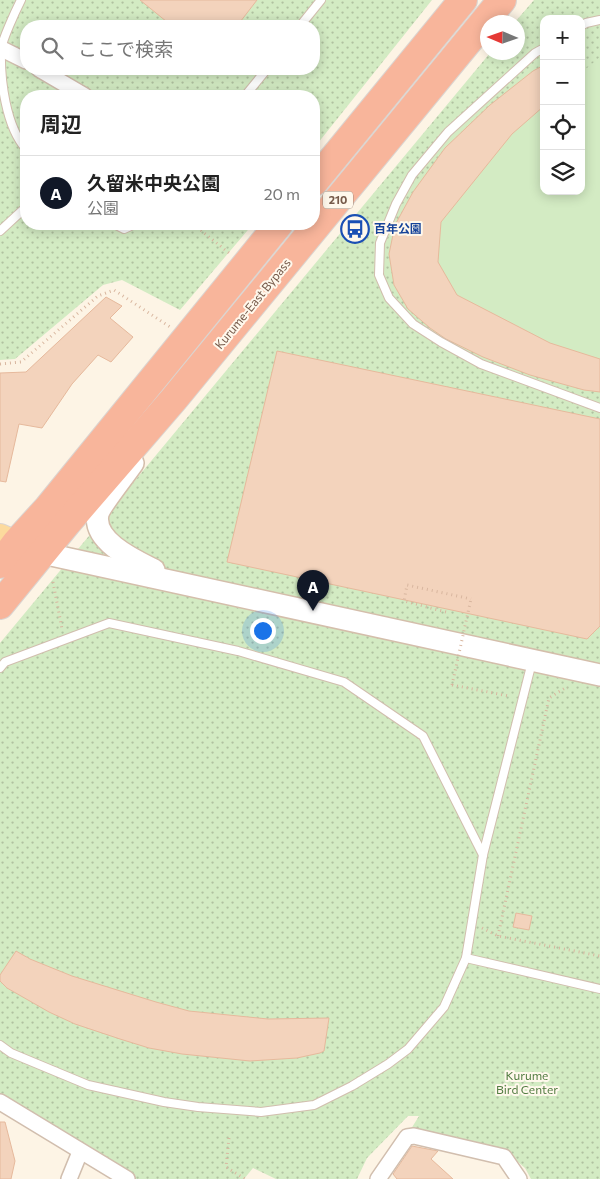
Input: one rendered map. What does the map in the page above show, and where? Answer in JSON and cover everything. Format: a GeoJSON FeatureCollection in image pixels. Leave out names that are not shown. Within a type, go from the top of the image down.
{"type":"FeatureCollection","features":[{"type":"Feature","properties":{"kind":"highway","name":"210"},"geometry":{"type":"LineString","coordinates":[[320,175],[463,0]]}},
{"type":"Feature","properties":{"kind":"highway","name":"Kurume-East Bypass"},"geometry":{"type":"LineString","coordinates":[[320,221],[502,0]]}},
{"type":"Feature","properties":{"kind":"highway"},"geometry":{"type":"LineString","coordinates":[[5,547],[48,508],[274,230]]}},
{"type":"Feature","properties":{"kind":"highway","name":"Kurume-East Bypass"},"geometry":{"type":"LineString","coordinates":[[0,605],[174,399],[313,230]]}},
{"type":"Feature","properties":{"kind":"street"},"geometry":{"type":"LineString","coordinates":[[1,48],[20,58]]}},
{"type":"Feature","properties":{"kind":"street"},"geometry":{"type":"LineString","coordinates":[[50,75],[75,90]]}},
{"type":"Feature","properties":{"kind":"street"},"geometry":{"type":"LineString","coordinates":[[174,399],[98,513],[98,528],[112,546],[175,582]]}},
{"type":"Feature","properties":{"kind":"street"},"geometry":{"type":"LineString","coordinates":[[5,547],[175,582],[600,675]]}},
{"type":"Feature","properties":{"kind":"street"},"geometry":{"type":"LineString","coordinates":[[0,1102],[127,1179]]}},
{"type":"Feature","properties":{"kind":"street"},"geometry":{"type":"LineString","coordinates":[[378,1179],[407,1137],[414,1136],[504,1158],[519,1179]]}},
{"type":"Feature","properties":{"kind":"street"},"geometry":{"type":"LineString","coordinates":[[69,1179],[80,1152]]}},
{"type":"Feature","properties":{"kind":"lane"},"geometry":{"type":"LineString","coordinates":[[20,142],[4,101],[1,48],[21,0]]}},
{"type":"Feature","properties":{"kind":"lane"},"geometry":{"type":"LineString","coordinates":[[305,20],[321,0]]}},
{"type":"Feature","properties":{"kind":"lane"},"geometry":{"type":"LineString","coordinates":[[585,24],[600,20]]}},
{"type":"Feature","properties":{"kind":"lane"},"geometry":{"type":"LineString","coordinates":[[540,50],[448,132],[412,175],[396,204],[380,243],[379,275],[389,298],[413,324],[440,342],[481,364],[600,408]]}},
{"type":"Feature","properties":{"kind":"lane"},"geometry":{"type":"LineString","coordinates":[[250,90],[262,75]]}},
{"type":"Feature","properties":{"kind":"lane"},"geometry":{"type":"LineString","coordinates":[[0,230],[20,212]]}},
{"type":"Feature","properties":{"kind":"lane"},"geometry":{"type":"LineString","coordinates":[[0,668],[5,662],[109,623],[238,651],[344,682],[424,736],[483,855]]}},
{"type":"Feature","properties":{"kind":"lane"},"geometry":{"type":"LineString","coordinates":[[0,1045],[11,1053],[88,1085],[164,1102],[261,1112],[314,1105],[352,1086],[388,1064],[408,1049],[444,1007],[466,958],[483,855],[533,660]]}},
{"type":"Feature","properties":{"kind":"lane"},"geometry":{"type":"LineString","coordinates":[[466,958],[600,989]]}},
{"type":"Feature","properties":{"kind":"path"},"geometry":{"type":"LineString","coordinates":[[201,230],[236,258]]}},
{"type":"Feature","properties":{"kind":"path"},"geometry":{"type":"LineString","coordinates":[[0,364],[21,362],[98,296],[114,290],[186,338]]}},
{"type":"Feature","properties":{"kind":"path"},"geometry":{"type":"LineString","coordinates":[[53,582],[64,640]]}},
{"type":"Feature","properties":{"kind":"path"},"geometry":{"type":"LineString","coordinates":[[446,612],[404,602],[407,585],[471,599],[452,684],[509,696]]}},
{"type":"Feature","properties":{"kind":"path"},"geometry":{"type":"LineString","coordinates":[[498,936],[550,698],[565,688],[571,689]]}},
{"type":"Feature","properties":{"kind":"path"},"geometry":{"type":"LineString","coordinates":[[473,924],[498,936],[600,956]]}},
{"type":"Feature","properties":{"kind":"path"},"geometry":{"type":"LineString","coordinates":[[229,1138],[226,1167],[245,1179]]}},
{"type":"Feature","properties":{"kind":"green space"},"geometry":{"type":"Polygon","coordinates":[[[0,0],[432,0],[320,140],[320,90],[20,90],[20,230],[248,230],[180,310],[122,280],[103,285],[15,359],[0,360],[0,0]]]}},
{"type":"Feature","properties":{"kind":"green space","name":"Kurume Bird Center"},"geometry":{"type":"Polygon","coordinates":[[[534,0],[600,0],[600,1179],[531,1179],[525,1168],[505,1151],[411,1129],[419,1116],[408,1116],[367,1158],[357,1179],[276,1179],[253,1168],[244,1179],[136,1179],[0,1094],[0,643],[484,60],[525,60],[525,15],[521,15],[534,0]]]}},
{"type":"Feature","properties":{"kind":"green space"},"geometry":{"type":"Polygon","coordinates":[[[600,57],[600,359],[550,343],[457,295],[438,262],[441,222],[512,134],[540,110],[540,195],[585,195],[585,70],[600,57]]]}},
{"type":"Feature","properties":{"kind":"building"},"geometry":{"type":"Polygon","coordinates":[[[140,0],[257,0],[242,20],[165,20],[140,0]]]}},
{"type":"Feature","properties":{"kind":"building"},"geometry":{"type":"Polygon","coordinates":[[[540,67],[540,110],[512,134],[441,222],[438,262],[457,295],[550,343],[600,359],[600,392],[584,390],[530,375],[483,357],[446,339],[408,309],[394,285],[389,254],[395,225],[413,192],[445,148],[490,105],[540,67]]]}},
{"type":"Feature","properties":{"kind":"building"},"geometry":{"type":"Polygon","coordinates":[[[106,297],[122,306],[110,318],[133,337],[111,362],[98,355],[72,384],[42,428],[19,424],[6,482],[0,481],[0,373],[26,372],[106,297]]]}},
{"type":"Feature","properties":{"kind":"building"},"geometry":{"type":"Polygon","coordinates":[[[277,351],[600,419],[600,626],[587,639],[227,562],[277,351]]]}},
{"type":"Feature","properties":{"kind":"building"},"geometry":{"type":"Polygon","coordinates":[[[516,913],[532,916],[529,930],[513,927],[516,913]]]}},
{"type":"Feature","properties":{"kind":"building"},"geometry":{"type":"Polygon","coordinates":[[[16,951],[30,959],[72,976],[189,1011],[268,1019],[329,1018],[324,1051],[297,1058],[250,1061],[182,1054],[149,1048],[120,1039],[75,1024],[49,1012],[7,988],[0,981],[0,975],[16,951]]]}},
{"type":"Feature","properties":{"kind":"building"},"geometry":{"type":"Polygon","coordinates":[[[0,1122],[5,1122],[15,1161],[11,1179],[0,1179],[0,1122]]]}},
{"type":"Feature","properties":{"kind":"building"},"geometry":{"type":"Polygon","coordinates":[[[412,1146],[438,1151],[431,1159],[453,1179],[397,1179],[393,1174],[412,1146]]]}},
{"type":"Feature","properties":{"kind":"place","name":"百年公園"},"geometry":{"type":"Point","coordinates":[355,229]}},
{"type":"Feature","properties":{"kind":"place","name":"久留米中央公園"},"geometry":{"type":"Point","coordinates":[313,611]}}]}
